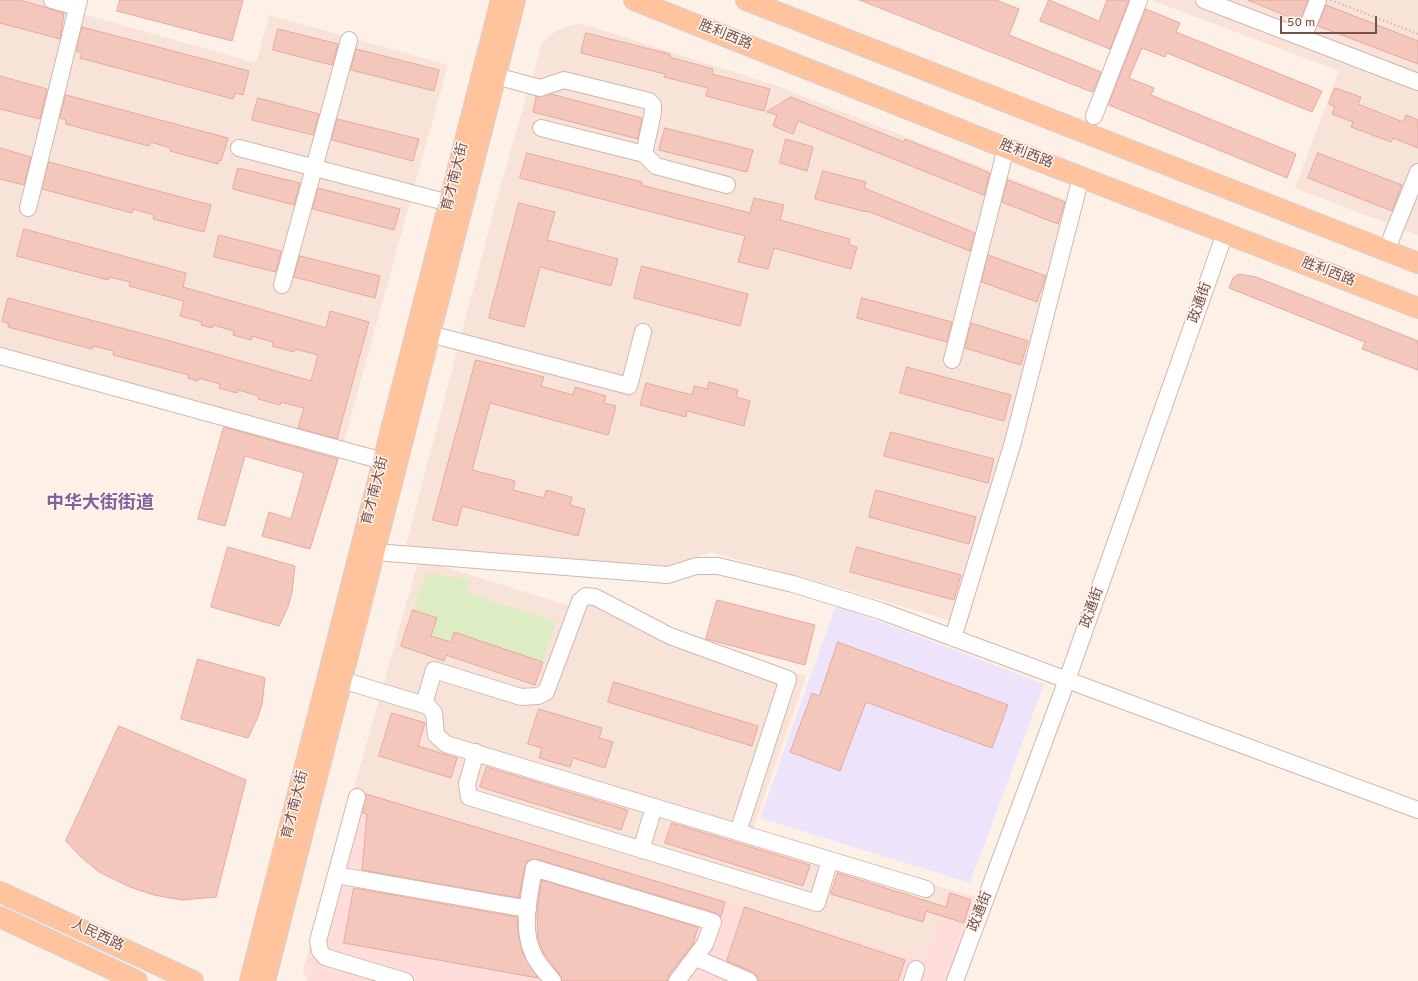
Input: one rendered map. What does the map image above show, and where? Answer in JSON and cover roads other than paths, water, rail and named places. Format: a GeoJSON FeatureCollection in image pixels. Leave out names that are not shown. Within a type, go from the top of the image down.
{"type":"FeatureCollection","features":[{"type":"Feature","properties":{"kind":"main road","name":"育才南大街"},"geometry":{"type":"LineString","coordinates":[[250,981],[501,0]]}},
{"type":"Feature","properties":{"kind":"main road","name":"育才南大街"},"geometry":{"type":"LineString","coordinates":[[265,981],[515,0]]}},
{"type":"Feature","properties":{"kind":"main road","name":"胜利西路"},"geometry":{"type":"LineString","coordinates":[[634,0],[1006,148],[1418,308]]}},
{"type":"Feature","properties":{"kind":"main road"},"geometry":{"type":"LineString","coordinates":[[746,0],[1418,263]]}},
{"type":"Feature","properties":{"kind":"main road","name":"人民西路"},"geometry":{"type":"LineString","coordinates":[[0,892],[193,981]]}},
{"type":"Feature","properties":{"kind":"main road","name":"人民西路"},"geometry":{"type":"LineString","coordinates":[[0,917],[137,981]]}},
{"type":"Feature","properties":{"kind":"street"},"geometry":{"type":"LineString","coordinates":[[28,208],[78,3],[52,0]]}},
{"type":"Feature","properties":{"kind":"street"},"geometry":{"type":"LineString","coordinates":[[1094,116],[1139,0]]}},
{"type":"Feature","properties":{"kind":"street"},"geometry":{"type":"LineString","coordinates":[[1204,0],[1418,82]]}},
{"type":"Feature","properties":{"kind":"street"},"geometry":{"type":"LineString","coordinates":[[1303,38],[1318,0]]}},
{"type":"Feature","properties":{"kind":"street"},"geometry":{"type":"LineString","coordinates":[[282,285],[349,40]]}},
{"type":"Feature","properties":{"kind":"street"},"geometry":{"type":"LineString","coordinates":[[496,76],[540,88],[564,80],[649,101],[653,105],[653,112],[644,154]]}},
{"type":"Feature","properties":{"kind":"street"},"geometry":{"type":"LineString","coordinates":[[541,128],[644,154],[656,166],[727,185]]}},
{"type":"Feature","properties":{"kind":"street"},"geometry":{"type":"LineString","coordinates":[[239,148],[449,203]]}},
{"type":"Feature","properties":{"kind":"street"},"geometry":{"type":"LineString","coordinates":[[952,360],[1006,148]]}},
{"type":"Feature","properties":{"kind":"street"},"geometry":{"type":"LineString","coordinates":[[1386,251],[1418,172]]}},
{"type":"Feature","properties":{"kind":"street"},"geometry":{"type":"LineString","coordinates":[[954,638],[1013,442],[1081,177]]}},
{"type":"Feature","properties":{"kind":"street","name":"政通街"},"geometry":{"type":"LineString","coordinates":[[955,981],[1067,680],[1225,233]]}},
{"type":"Feature","properties":{"kind":"street"},"geometry":{"type":"LineString","coordinates":[[430,334],[629,386],[644,332]]}},
{"type":"Feature","properties":{"kind":"street"},"geometry":{"type":"LineString","coordinates":[[0,356],[384,461]]}},
{"type":"Feature","properties":{"kind":"street"},"geometry":{"type":"LineString","coordinates":[[375,552],[668,575],[696,566],[718,566],[800,586],[881,611],[1418,810]]}},
{"type":"Feature","properties":{"kind":"street"},"geometry":{"type":"LineString","coordinates":[[424,704],[434,670],[521,697],[538,696],[546,692],[580,601],[586,596],[595,598],[670,636],[788,679],[738,832]]}},
{"type":"Feature","properties":{"kind":"street"},"geometry":{"type":"LineString","coordinates":[[342,680],[428,706],[434,713],[436,735],[446,744],[926,889]]}},
{"type":"Feature","properties":{"kind":"street"},"geometry":{"type":"LineString","coordinates":[[476,752],[467,784],[469,797],[641,850],[817,903],[830,860]]}},
{"type":"Feature","properties":{"kind":"street"},"geometry":{"type":"LineString","coordinates":[[357,797],[318,941],[320,951],[325,957],[405,981]]}},
{"type":"Feature","properties":{"kind":"street"},"geometry":{"type":"LineString","coordinates":[[641,850],[654,807]]}},
{"type":"Feature","properties":{"kind":"street"},"geometry":{"type":"LineString","coordinates":[[553,981],[540,965],[532,951],[528,935],[528,909],[534,868],[713,922],[705,944],[696,958],[677,981]]}},
{"type":"Feature","properties":{"kind":"street"},"geometry":{"type":"LineString","coordinates":[[336,875],[528,909]]}},
{"type":"Feature","properties":{"kind":"street"},"geometry":{"type":"LineString","coordinates":[[696,958],[748,981]]}},
{"type":"Feature","properties":{"kind":"district","name":"中华大街街道"},"geometry":{"type":"Point","coordinates":[100,504]}}]}
